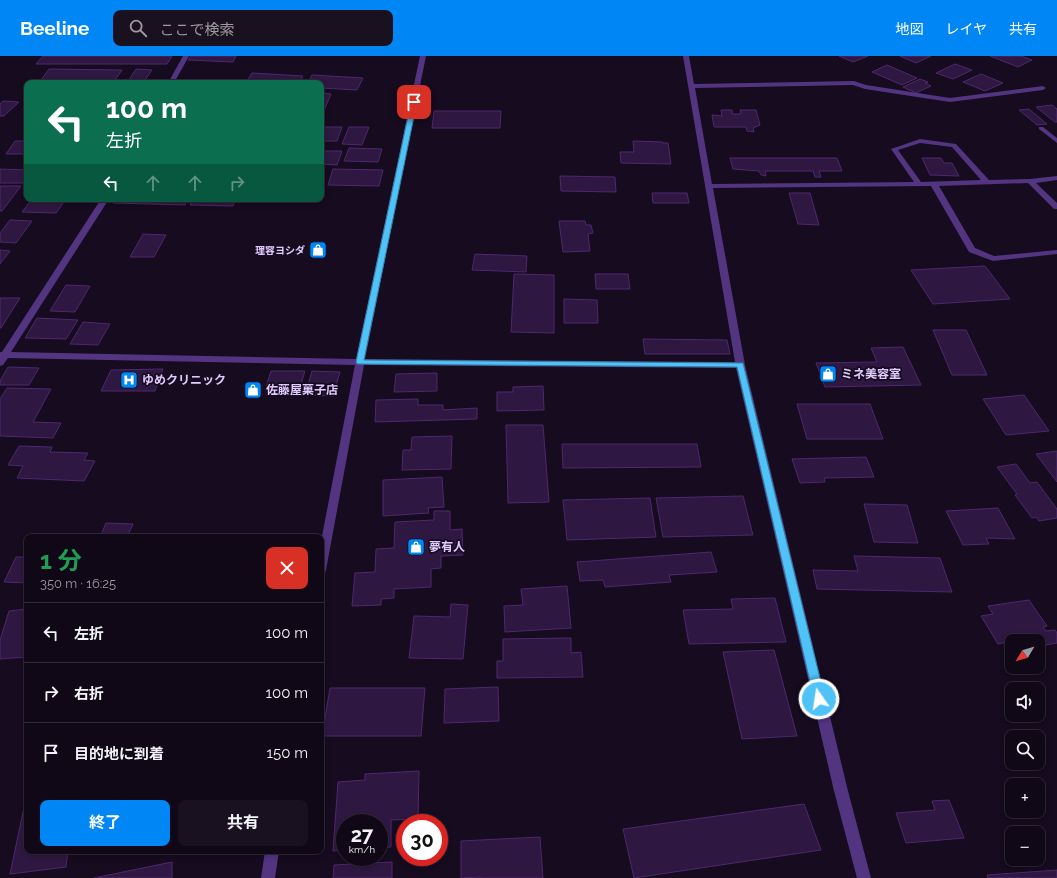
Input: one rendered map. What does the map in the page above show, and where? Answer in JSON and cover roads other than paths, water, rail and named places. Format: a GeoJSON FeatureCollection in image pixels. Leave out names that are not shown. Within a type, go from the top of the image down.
{"type":"FeatureCollection","features":[{"type":"Feature","properties":{"kind":"street"},"geometry":{"type":"LineString","coordinates":[[173,80],[186,56]]}},
{"type":"Feature","properties":{"kind":"street"},"geometry":{"type":"LineString","coordinates":[[324,554],[360,362],[423,56]]}},
{"type":"Feature","properties":{"kind":"street"},"geometry":{"type":"LineString","coordinates":[[686,56],[740,365],[839,783],[864,878]]}},
{"type":"Feature","properties":{"kind":"street"},"geometry":{"type":"LineString","coordinates":[[692,86],[854,83],[865,87],[950,100],[1043,88]]}},
{"type":"Feature","properties":{"kind":"street"},"geometry":{"type":"LineString","coordinates":[[1041,128],[1057,141]]}},
{"type":"Feature","properties":{"kind":"street"},"geometry":{"type":"LineString","coordinates":[[919,184],[894,149],[920,141],[954,145],[987,182]]}},
{"type":"Feature","properties":{"kind":"street"},"geometry":{"type":"LineString","coordinates":[[708,186],[934,184],[1030,181],[1057,178]]}},
{"type":"Feature","properties":{"kind":"street"},"geometry":{"type":"LineString","coordinates":[[1030,181],[1057,207]]}},
{"type":"Feature","properties":{"kind":"street"},"geometry":{"type":"LineString","coordinates":[[934,184],[972,250],[993,259],[1057,252]]}},
{"type":"Feature","properties":{"kind":"street"},"geometry":{"type":"LineString","coordinates":[[2,357],[103,202]]}},
{"type":"Feature","properties":{"kind":"street"},"geometry":{"type":"LineString","coordinates":[[2,357],[740,365]]}},
{"type":"Feature","properties":{"kind":"street"},"geometry":{"type":"LineString","coordinates":[[268,878],[272,854]]}},
{"type":"Feature","properties":{"kind":"place","name":"理容ヨシダ"},"geometry":{"type":"Point","coordinates":[318,250]}},
{"type":"Feature","properties":{"kind":"place","name":"ミネ美容室"},"geometry":{"type":"Point","coordinates":[828,374]}},
{"type":"Feature","properties":{"kind":"place","name":"ゆめクリニック"},"geometry":{"type":"Point","coordinates":[129,380]}},
{"type":"Feature","properties":{"kind":"place","name":"佐藤屋菓子店"},"geometry":{"type":"Point","coordinates":[253,390]}},
{"type":"Feature","properties":{"kind":"place","name":"夢有人"},"geometry":{"type":"Point","coordinates":[416,547]}}]}
